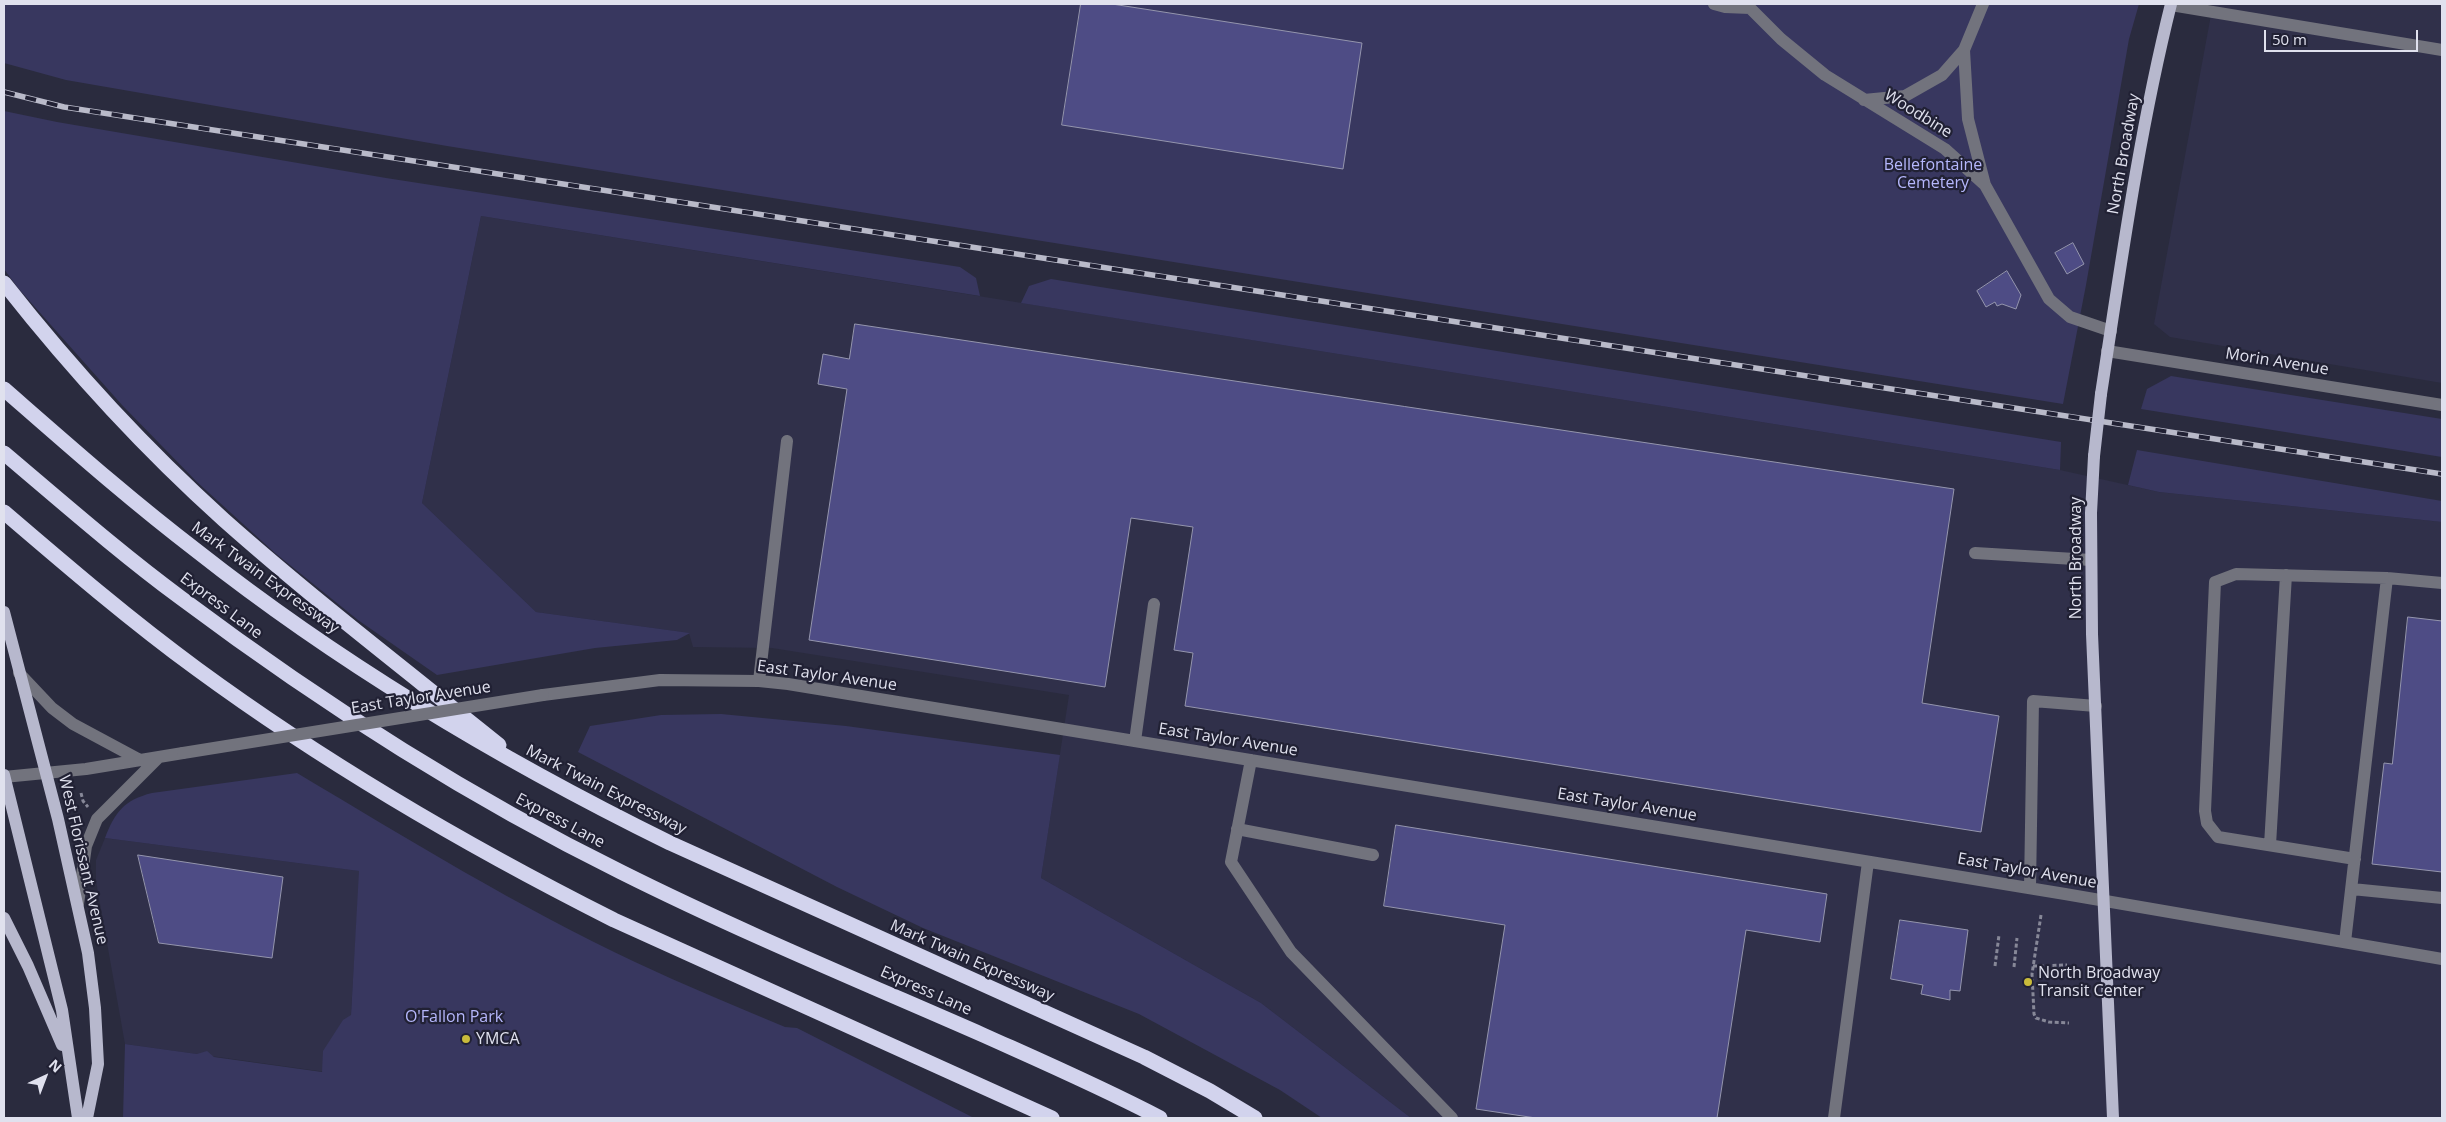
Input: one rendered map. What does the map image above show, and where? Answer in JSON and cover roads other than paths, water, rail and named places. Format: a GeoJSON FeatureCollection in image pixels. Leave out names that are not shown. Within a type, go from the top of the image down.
{"type":"FeatureCollection","features":[{"type":"Feature","properties":{"kind":"highway"},"geometry":{"type":"LineString","coordinates":[[4,283],[71,363],[124,422],[224,520],[347,624],[533,773]]}},
{"type":"Feature","properties":{"kind":"highway","name":"Mark Twain Expressway"},"geometry":{"type":"LineString","coordinates":[[4,389],[196,551],[286,618],[385,684],[478,742],[533,773],[696,856],[1144,1057],[1210,1091],[1255,1118]]}},
{"type":"Feature","properties":{"kind":"highway","name":"Express Lane"},"geometry":{"type":"LineString","coordinates":[[4,453],[178,596],[268,662],[439,774],[519,820],[721,920],[1038,1060],[1160,1118]]}},
{"type":"Feature","properties":{"kind":"highway"},"geometry":{"type":"LineString","coordinates":[[4,512],[121,610],[196,669],[350,773],[415,812],[538,881],[622,924],[1052,1118]]}},
{"type":"Feature","properties":{"kind":"main road","name":"North Broadway"},"geometry":{"type":"LineString","coordinates":[[2113,1118],[2091,560],[2094,456],[2107,351],[2145,126],[2171,4]]}},
{"type":"Feature","properties":{"kind":"main road","name":"West Florissant Avenue"},"geometry":{"type":"LineString","coordinates":[[4,612],[78,904],[88,953],[95,1008],[98,1064],[87,1118]]}},
{"type":"Feature","properties":{"kind":"main road"},"geometry":{"type":"LineString","coordinates":[[4,776],[62,1010],[78,1118]]}},
{"type":"Feature","properties":{"kind":"main road"},"geometry":{"type":"LineString","coordinates":[[4,918],[28,966],[68,1057]]}},
{"type":"Feature","properties":{"kind":"street"},"geometry":{"type":"LineString","coordinates":[[1714,4],[1725,7],[1748,6]]}},
{"type":"Feature","properties":{"kind":"street"},"geometry":{"type":"LineString","coordinates":[[1864,100],[1905,96],[1942,75],[1964,50],[1983,4]]}},
{"type":"Feature","properties":{"kind":"street"},"geometry":{"type":"LineString","coordinates":[[2171,4],[2442,50]]}},
{"type":"Feature","properties":{"kind":"street","name":"Woodbine"},"geometry":{"type":"LineString","coordinates":[[1748,6],[1788,45],[1825,75],[1945,149],[1985,185],[2049,299],[2070,317],[2111,331]]}},
{"type":"Feature","properties":{"kind":"street"},"geometry":{"type":"LineString","coordinates":[[1964,50],[1968,119],[1985,185]]}},
{"type":"Feature","properties":{"kind":"street","name":"Morin Avenue"},"geometry":{"type":"LineString","coordinates":[[2107,351],[2442,405]]}},
{"type":"Feature","properties":{"kind":"street"},"geometry":{"type":"LineString","coordinates":[[758,681],[787,441]]}},
{"type":"Feature","properties":{"kind":"street"},"geometry":{"type":"LineString","coordinates":[[1975,553],[2091,560]]}},
{"type":"Feature","properties":{"kind":"street"},"geometry":{"type":"LineString","coordinates":[[2355,859],[2218,837],[2207,823],[2204,810],[2215,582],[2224,576],[2236,574],[2387,578],[2442,583]]}},
{"type":"Feature","properties":{"kind":"street"},"geometry":{"type":"LineString","coordinates":[[2270,845],[2286,575]]}},
{"type":"Feature","properties":{"kind":"street"},"geometry":{"type":"LineString","coordinates":[[2346,942],[2387,578]]}},
{"type":"Feature","properties":{"kind":"street"},"geometry":{"type":"LineString","coordinates":[[1135,741],[1154,604]]}},
{"type":"Feature","properties":{"kind":"street"},"geometry":{"type":"LineString","coordinates":[[19,672],[52,708],[73,724],[140,760]]}},
{"type":"Feature","properties":{"kind":"street","name":"East Taylor Avenue"},"geometry":{"type":"LineString","coordinates":[[4,776],[45,773],[140,760],[543,695],[660,680],[758,681],[788,684],[2030,888],[2442,958]]}},
{"type":"Feature","properties":{"kind":"street"},"geometry":{"type":"LineString","coordinates":[[2030,888],[2033,701],[2096,706]]}},
{"type":"Feature","properties":{"kind":"street"},"geometry":{"type":"LineString","coordinates":[[78,904],[86,846],[97,820],[159,757]]}},
{"type":"Feature","properties":{"kind":"street"},"geometry":{"type":"LineString","coordinates":[[1250,760],[1231,862],[1290,952],[1452,1118]]}},
{"type":"Feature","properties":{"kind":"street"},"geometry":{"type":"LineString","coordinates":[[1237,829],[1373,855]]}},
{"type":"Feature","properties":{"kind":"street"},"geometry":{"type":"LineString","coordinates":[[1834,1118],[1868,862]]}},
{"type":"Feature","properties":{"kind":"street"},"geometry":{"type":"LineString","coordinates":[[2352,889],[2442,898]]}},
{"type":"Feature","properties":{"kind":"railway"},"geometry":{"type":"LineString","coordinates":[[4,92],[64,107],[2442,474]]}},
{"type":"Feature","properties":{"kind":"place","name":"North Broadway Transit Center"},"geometry":{"type":"Point","coordinates":[2028,982]}},
{"type":"Feature","properties":{"kind":"place","name":"YMCA"},"geometry":{"type":"Point","coordinates":[466,1039]}},
{"type":"Feature","properties":{"kind":"park label","name":"Bellefontaine Cemetery"},"geometry":{"type":"Point","coordinates":[1933,174]}},
{"type":"Feature","properties":{"kind":"park label","name":"O'Fallon Park"},"geometry":{"type":"Point","coordinates":[454,1017]}}]}
